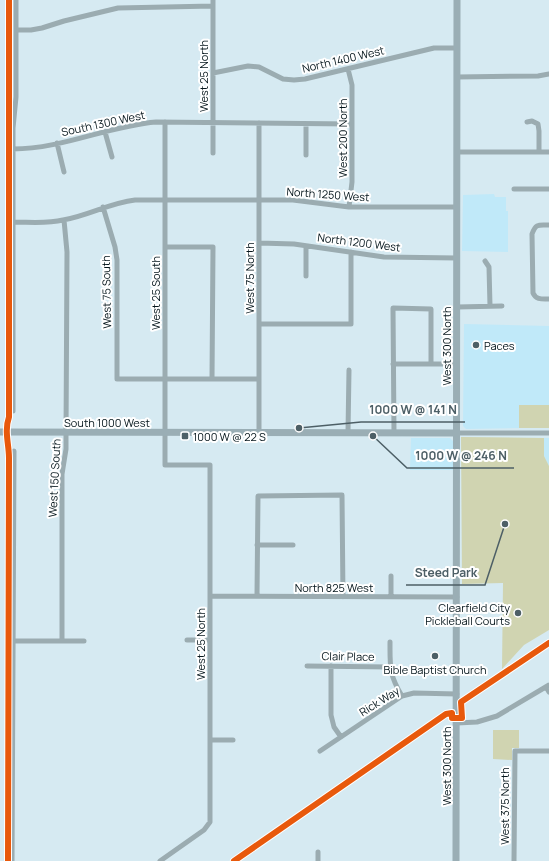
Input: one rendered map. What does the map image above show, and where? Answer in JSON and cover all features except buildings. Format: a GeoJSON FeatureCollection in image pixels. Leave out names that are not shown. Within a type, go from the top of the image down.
{"type":"FeatureCollection","features":[{"type":"Feature","properties":{"kind":"main road","name":"West 300 North"},"geometry":{"type":"LineString","coordinates":[[456,861],[457,0]]}},
{"type":"Feature","properties":{"kind":"main road","name":"South 1000 West"},"geometry":{"type":"LineString","coordinates":[[0,432],[457,433]]}},
{"type":"Feature","properties":{"kind":"street"},"geometry":{"type":"LineString","coordinates":[[13,412],[13,128],[16,97],[16,0]]}},
{"type":"Feature","properties":{"kind":"street","name":"West 25 North"},"geometry":{"type":"LineString","coordinates":[[213,0],[213,152]]}},
{"type":"Feature","properties":{"kind":"street"},"geometry":{"type":"LineString","coordinates":[[16,30],[42,28],[118,8],[213,6]]}},
{"type":"Feature","properties":{"kind":"street","name":"North 1400 West"},"geometry":{"type":"LineString","coordinates":[[213,73],[248,66],[260,67],[283,79],[304,79],[434,48],[457,48]]}},
{"type":"Feature","properties":{"kind":"street","name":"West 200 North"},"geometry":{"type":"LineString","coordinates":[[348,69],[352,85],[352,182],[349,207]]}},
{"type":"Feature","properties":{"kind":"street"},"geometry":{"type":"LineString","coordinates":[[457,77],[538,76],[549,74]]}},
{"type":"Feature","properties":{"kind":"street"},"geometry":{"type":"LineString","coordinates":[[527,122],[532,121],[538,124],[539,152]]}},
{"type":"Feature","properties":{"kind":"street","name":"West 25 South"},"geometry":{"type":"LineString","coordinates":[[165,122],[165,465],[210,466]]}},
{"type":"Feature","properties":{"kind":"street","name":"South 1300 West"},"geometry":{"type":"LineString","coordinates":[[13,149],[31,149],[144,123],[352,124]]}},
{"type":"Feature","properties":{"kind":"street","name":"West 75 North"},"geometry":{"type":"LineString","coordinates":[[259,123],[259,432]]}},
{"type":"Feature","properties":{"kind":"street"},"geometry":{"type":"LineString","coordinates":[[306,124],[306,155]]}},
{"type":"Feature","properties":{"kind":"street"},"geometry":{"type":"LineString","coordinates":[[105,132],[112,157]]}},
{"type":"Feature","properties":{"kind":"street"},"geometry":{"type":"LineString","coordinates":[[57,143],[64,172]]}},
{"type":"Feature","properties":{"kind":"street"},"geometry":{"type":"LineString","coordinates":[[457,152],[549,152]]}},
{"type":"Feature","properties":{"kind":"street"},"geometry":{"type":"LineString","coordinates":[[514,189],[549,188]]}},
{"type":"Feature","properties":{"kind":"street","name":"North 1250 West"},"geometry":{"type":"LineString","coordinates":[[13,222],[49,222],[64,220],[119,202],[135,200],[293,200],[349,207],[457,207]]}},
{"type":"Feature","properties":{"kind":"street","name":"West 75 South"},"geometry":{"type":"LineString","coordinates":[[103,207],[115,247],[117,260],[117,379],[165,379]]}},
{"type":"Feature","properties":{"kind":"street","name":"West 150 South"},"geometry":{"type":"LineString","coordinates":[[62,641],[62,474],[66,450],[67,252],[64,220]]}},
{"type":"Feature","properties":{"kind":"street"},"geometry":{"type":"LineString","coordinates":[[549,225],[538,225],[534,228],[532,234],[533,293],[535,297],[539,299],[549,299]]}},
{"type":"Feature","properties":{"kind":"street","name":"North 1200 West"},"geometry":{"type":"LineString","coordinates":[[259,243],[306,246],[398,258],[457,258]]}},
{"type":"Feature","properties":{"kind":"street"},"geometry":{"type":"LineString","coordinates":[[165,246],[213,247],[212,379]]}},
{"type":"Feature","properties":{"kind":"street"},"geometry":{"type":"LineString","coordinates":[[306,246],[306,276]]}},
{"type":"Feature","properties":{"kind":"street"},"geometry":{"type":"LineString","coordinates":[[259,324],[351,324],[351,252]]}},
{"type":"Feature","properties":{"kind":"street"},"geometry":{"type":"LineString","coordinates":[[485,261],[489,267],[490,306]]}},
{"type":"Feature","properties":{"kind":"street"},"geometry":{"type":"LineString","coordinates":[[457,307],[502,306]]}},
{"type":"Feature","properties":{"kind":"street"},"geometry":{"type":"LineString","coordinates":[[394,433],[393,308],[431,309],[431,364]]}},
{"type":"Feature","properties":{"kind":"street"},"geometry":{"type":"LineString","coordinates":[[393,364],[457,364]]}},
{"type":"Feature","properties":{"kind":"street"},"geometry":{"type":"LineString","coordinates":[[348,432],[349,370]]}},
{"type":"Feature","properties":{"kind":"street"},"geometry":{"type":"LineString","coordinates":[[165,379],[259,379]]}},
{"type":"Feature","properties":{"kind":"street"},"geometry":{"type":"LineString","coordinates":[[457,433],[549,433]]}},
{"type":"Feature","properties":{"kind":"street"},"geometry":{"type":"LineString","coordinates":[[12,861],[14,451]]}},
{"type":"Feature","properties":{"kind":"street","name":"West 25 North"},"geometry":{"type":"LineString","coordinates":[[160,861],[204,830],[210,822],[210,466]]}},
{"type":"Feature","properties":{"kind":"street"},"geometry":{"type":"LineString","coordinates":[[257,596],[258,496],[342,495],[343,597]]}},
{"type":"Feature","properties":{"kind":"street"},"geometry":{"type":"LineString","coordinates":[[257,545],[293,544]]}},
{"type":"Feature","properties":{"kind":"street"},"geometry":{"type":"LineString","coordinates":[[391,576],[391,597]]}},
{"type":"Feature","properties":{"kind":"street","name":"North 825 West"},"geometry":{"type":"LineString","coordinates":[[210,596],[457,597]]}},
{"type":"Feature","properties":{"kind":"street"},"geometry":{"type":"LineString","coordinates":[[186,640],[210,640]]}},
{"type":"Feature","properties":{"kind":"street"},"geometry":{"type":"LineString","coordinates":[[13,641],[84,641]]}},
{"type":"Feature","properties":{"kind":"street"},"geometry":{"type":"LineString","coordinates":[[390,642],[390,667],[393,682],[402,696]]}},
{"type":"Feature","properties":{"kind":"street","name":"Clair Place"},"geometry":{"type":"LineString","coordinates":[[307,666],[390,667]]}},
{"type":"Feature","properties":{"kind":"street"},"geometry":{"type":"LineString","coordinates":[[331,666],[331,715],[334,727],[341,737]]}},
{"type":"Feature","properties":{"kind":"street"},"geometry":{"type":"LineString","coordinates":[[457,723],[477,722],[497,716],[548,686],[549,692]]}},
{"type":"Feature","properties":{"kind":"street","name":"Rick Way"},"geometry":{"type":"LineString","coordinates":[[320,751],[402,696],[414,693],[457,694]]}},
{"type":"Feature","properties":{"kind":"street"},"geometry":{"type":"LineString","coordinates":[[210,740],[233,740]]}},
{"type":"Feature","properties":{"kind":"street","name":"West 375 North"},"geometry":{"type":"LineString","coordinates":[[514,861],[515,751],[549,751]]}},
{"type":"Feature","properties":{"kind":"street"},"geometry":{"type":"LineString","coordinates":[[318,852],[318,861]]}},
{"type":"Feature","properties":{"kind":"shaded area"},"geometry":{"type":"Polygon","coordinates":[[[494,194],[495,197],[506,197],[506,211],[508,211],[508,252],[462,251],[463,195],[494,194]]]}},
{"type":"Feature","properties":{"kind":"shaded area"},"geometry":{"type":"Polygon","coordinates":[[[464,324],[549,326],[549,405],[520,405],[519,428],[466,429],[463,426],[464,324]]]}},
{"type":"Feature","properties":{"kind":"shaded area"},"geometry":{"type":"Polygon","coordinates":[[[411,438],[450,438],[453,441],[453,470],[410,470],[411,438]]]}},
{"type":"Feature","properties":{"kind":"shaded area"},"geometry":{"type":"Polygon","coordinates":[[[544,438],[549,438],[549,466],[544,456],[544,438]]]}},
{"type":"Feature","properties":{"kind":"green space"},"geometry":{"type":"Polygon","coordinates":[[[519,405],[549,405],[549,428],[519,428],[519,405]]]}},
{"type":"Feature","properties":{"kind":"green space"},"geometry":{"type":"Polygon","coordinates":[[[461,437],[544,438],[544,456],[549,466],[549,630],[524,645],[502,669],[503,583],[462,584],[461,437]]]}},
{"type":"Feature","properties":{"kind":"green space"},"geometry":{"type":"Polygon","coordinates":[[[493,730],[519,730],[519,748],[512,748],[512,760],[493,759],[493,730]]]}},
{"type":"Feature","properties":{"kind":"cycle path"},"geometry":{"type":"LineString","coordinates":[[8,861],[9,458],[7,432],[9,417],[9,0]]}},
{"type":"Feature","properties":{"kind":"cycle path"},"geometry":{"type":"LineString","coordinates":[[234,861],[446,714],[452,713],[452,718],[462,718],[461,702],[549,643]]}},
{"type":"Feature","properties":{"kind":"place","name":"Paces"},"geometry":{"type":"Point","coordinates":[476,345]}},
{"type":"Feature","properties":{"kind":"place","name":"1000 W @ 141 N"},"geometry":{"type":"Point","coordinates":[299,428]}},
{"type":"Feature","properties":{"kind":"place","name":"1000 W @ 22 S"},"geometry":{"type":"Point","coordinates":[185,436]}},
{"type":"Feature","properties":{"kind":"place","name":"1000 W @ 246 N"},"geometry":{"type":"Point","coordinates":[373,436]}},
{"type":"Feature","properties":{"kind":"place","name":"Steed Park"},"geometry":{"type":"Point","coordinates":[505,524]}},
{"type":"Feature","properties":{"kind":"place","name":"Clearfield City Pickleball Courts"},"geometry":{"type":"Point","coordinates":[518,613]}},
{"type":"Feature","properties":{"kind":"place","name":"Bible Baptist Church"},"geometry":{"type":"Point","coordinates":[435,656]}}]}
